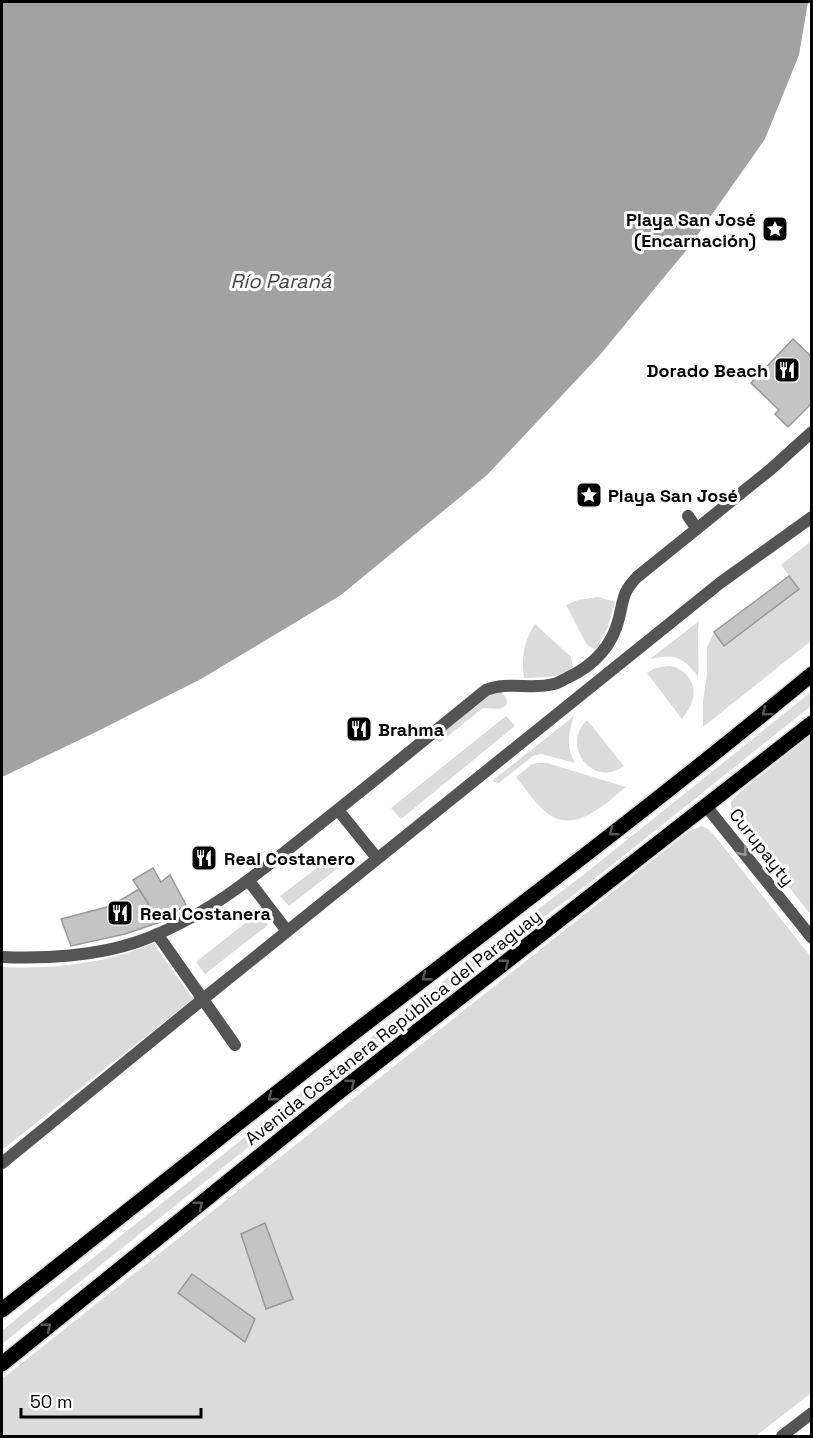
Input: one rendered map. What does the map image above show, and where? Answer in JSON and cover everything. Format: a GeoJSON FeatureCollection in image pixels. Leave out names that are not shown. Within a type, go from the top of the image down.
{"type":"FeatureCollection","features":[{"type":"Feature","properties":{"kind":"main road","name":"Avenida Costanera República del Paraguay"},"geometry":{"type":"LineString","coordinates":[[2,1310],[324,1055],[649,805],[812,674]]}},
{"type":"Feature","properties":{"kind":"main road","name":"Avenida Costanera República del Paraguay"},"geometry":{"type":"LineString","coordinates":[[2,1364],[334,1096],[812,723]]}},
{"type":"Feature","properties":{"kind":"street"},"geometry":{"type":"LineString","coordinates":[[2,957],[41,957],[88,952],[135,943],[204,911],[249,881],[486,690],[496,686],[534,687],[555,684],[592,664],[603,653],[613,637],[624,596],[637,577],[697,529],[779,454],[812,432]]}},
{"type":"Feature","properties":{"kind":"street"},"geometry":{"type":"LineString","coordinates":[[688,516],[697,529]]}},
{"type":"Feature","properties":{"kind":"street"},"geometry":{"type":"LineString","coordinates":[[2,1163],[720,583],[812,517]]}},
{"type":"Feature","properties":{"kind":"street","name":"Curupayty"},"geometry":{"type":"LineString","coordinates":[[706,806],[812,938]]}},
{"type":"Feature","properties":{"kind":"street"},"geometry":{"type":"LineString","coordinates":[[338,810],[377,858]]}},
{"type":"Feature","properties":{"kind":"street"},"geometry":{"type":"LineString","coordinates":[[249,881],[287,931]]}},
{"type":"Feature","properties":{"kind":"street"},"geometry":{"type":"LineString","coordinates":[[157,934],[236,1045]]}},
{"type":"Feature","properties":{"kind":"street"},"geometry":{"type":"LineString","coordinates":[[782,1437],[812,1413]]}},
{"type":"Feature","properties":{"kind":"shaded area"},"geometry":{"type":"Polygon","coordinates":[[[811,541],[811,641],[703,727],[707,647],[714,632],[724,646],[799,589],[781,565],[811,541]]]}},
{"type":"Feature","properties":{"kind":"shaded area"},"geometry":{"type":"Polygon","coordinates":[[[598,597],[615,602],[608,627],[596,650],[587,645],[566,605],[578,600],[598,597]]]}},
{"type":"Feature","properties":{"kind":"shaded area"},"geometry":{"type":"Polygon","coordinates":[[[699,621],[698,677],[688,665],[678,658],[666,656],[650,659],[699,621]]]}},
{"type":"Feature","properties":{"kind":"shaded area"},"geometry":{"type":"Polygon","coordinates":[[[535,624],[571,657],[573,670],[555,676],[524,678],[524,650],[535,624]]]}},
{"type":"Feature","properties":{"kind":"shaded area"},"geometry":{"type":"Polygon","coordinates":[[[669,666],[681,670],[692,683],[691,704],[682,719],[647,673],[655,668],[669,666]]]}},
{"type":"Feature","properties":{"kind":"shaded area"},"geometry":{"type":"Polygon","coordinates":[[[501,692],[507,700],[506,706],[499,709],[483,708],[439,743],[435,737],[490,694],[501,692]]]}},
{"type":"Feature","properties":{"kind":"shaded area"},"geometry":{"type":"Polygon","coordinates":[[[811,692],[811,706],[588,884],[411,1017],[2,1344],[2,1331],[16,1319],[405,1010],[582,876],[811,692]]]}},
{"type":"Feature","properties":{"kind":"shaded area"},"geometry":{"type":"Polygon","coordinates":[[[506,716],[515,726],[401,819],[391,808],[506,716]]]}},
{"type":"Feature","properties":{"kind":"shaded area"},"geometry":{"type":"Polygon","coordinates":[[[574,716],[569,740],[570,751],[575,763],[541,754],[533,756],[499,783],[492,781],[574,716]]]}},
{"type":"Feature","properties":{"kind":"shaded area"},"geometry":{"type":"Polygon","coordinates":[[[587,720],[624,766],[612,772],[601,772],[584,761],[577,741],[580,730],[587,720]]]}},
{"type":"Feature","properties":{"kind":"shaded area"},"geometry":{"type":"Polygon","coordinates":[[[811,735],[811,915],[738,823],[731,808],[731,802],[741,791],[811,735]]]}},
{"type":"Feature","properties":{"kind":"shaded area"},"geometry":{"type":"Polygon","coordinates":[[[547,763],[626,787],[600,808],[579,819],[558,819],[538,805],[516,777],[532,764],[547,763]]]}},
{"type":"Feature","properties":{"kind":"shaded area"},"geometry":{"type":"Polygon","coordinates":[[[702,826],[714,835],[811,957],[811,1393],[756,1436],[2,1436],[2,1379],[689,831],[702,826]]]}},
{"type":"Feature","properties":{"kind":"shaded area"},"geometry":{"type":"Polygon","coordinates":[[[330,858],[338,868],[289,906],[280,896],[330,858]]]}},
{"type":"Feature","properties":{"kind":"shaded area"},"geometry":{"type":"Polygon","coordinates":[[[258,913],[268,925],[205,974],[196,962],[258,913]]]}},
{"type":"Feature","properties":{"kind":"shaded area"},"geometry":{"type":"Polygon","coordinates":[[[153,943],[193,999],[2,1150],[2,967],[79,964],[117,956],[153,943]]]}},
{"type":"Feature","properties":{"kind":"water","name":"Río Paraná"},"geometry":{"type":"Polygon","coordinates":[[[2,2],[808,2],[799,55],[765,139],[689,247],[599,356],[487,475],[341,595],[201,679],[2,777],[2,2]]]}},
{"type":"Feature","properties":{"kind":"building","name":"Dorado Beach"},"geometry":{"type":"Polygon","coordinates":[[[793,339],[812,357],[812,403],[788,427],[775,414],[779,410],[751,383],[793,339]]]}},
{"type":"Feature","properties":{"kind":"building"},"geometry":{"type":"Polygon","coordinates":[[[789,576],[799,589],[724,646],[714,632],[789,576]]]}},
{"type":"Feature","properties":{"kind":"building"},"geometry":{"type":"Polygon","coordinates":[[[153,868],[161,882],[170,875],[186,905],[160,922],[133,880],[153,868]]]}},
{"type":"Feature","properties":{"kind":"building","name":"Real Costanera"},"geometry":{"type":"Polygon","coordinates":[[[139,889],[160,922],[125,934],[71,946],[61,919],[111,906],[139,889]]]}},
{"type":"Feature","properties":{"kind":"building"},"geometry":{"type":"Polygon","coordinates":[[[265,1223],[293,1299],[266,1309],[241,1234],[265,1223]]]}},
{"type":"Feature","properties":{"kind":"building"},"geometry":{"type":"Polygon","coordinates":[[[192,1274],[255,1319],[245,1342],[178,1293],[192,1274]]]}},
{"type":"Feature","properties":{"kind":"place","name":"Playa San José (Encarnación)"},"geometry":{"type":"Point","coordinates":[775,229]}},
{"type":"Feature","properties":{"kind":"place","name":"Dorado Beach"},"geometry":{"type":"Point","coordinates":[787,370]}},
{"type":"Feature","properties":{"kind":"place","name":"Playa San José"},"geometry":{"type":"Point","coordinates":[589,495]}},
{"type":"Feature","properties":{"kind":"place","name":"Brahma"},"geometry":{"type":"Point","coordinates":[359,729]}},
{"type":"Feature","properties":{"kind":"place","name":"Real Costanero"},"geometry":{"type":"Point","coordinates":[204,858]}},
{"type":"Feature","properties":{"kind":"place","name":"Real Costanera"},"geometry":{"type":"Point","coordinates":[120,913]}}]}
